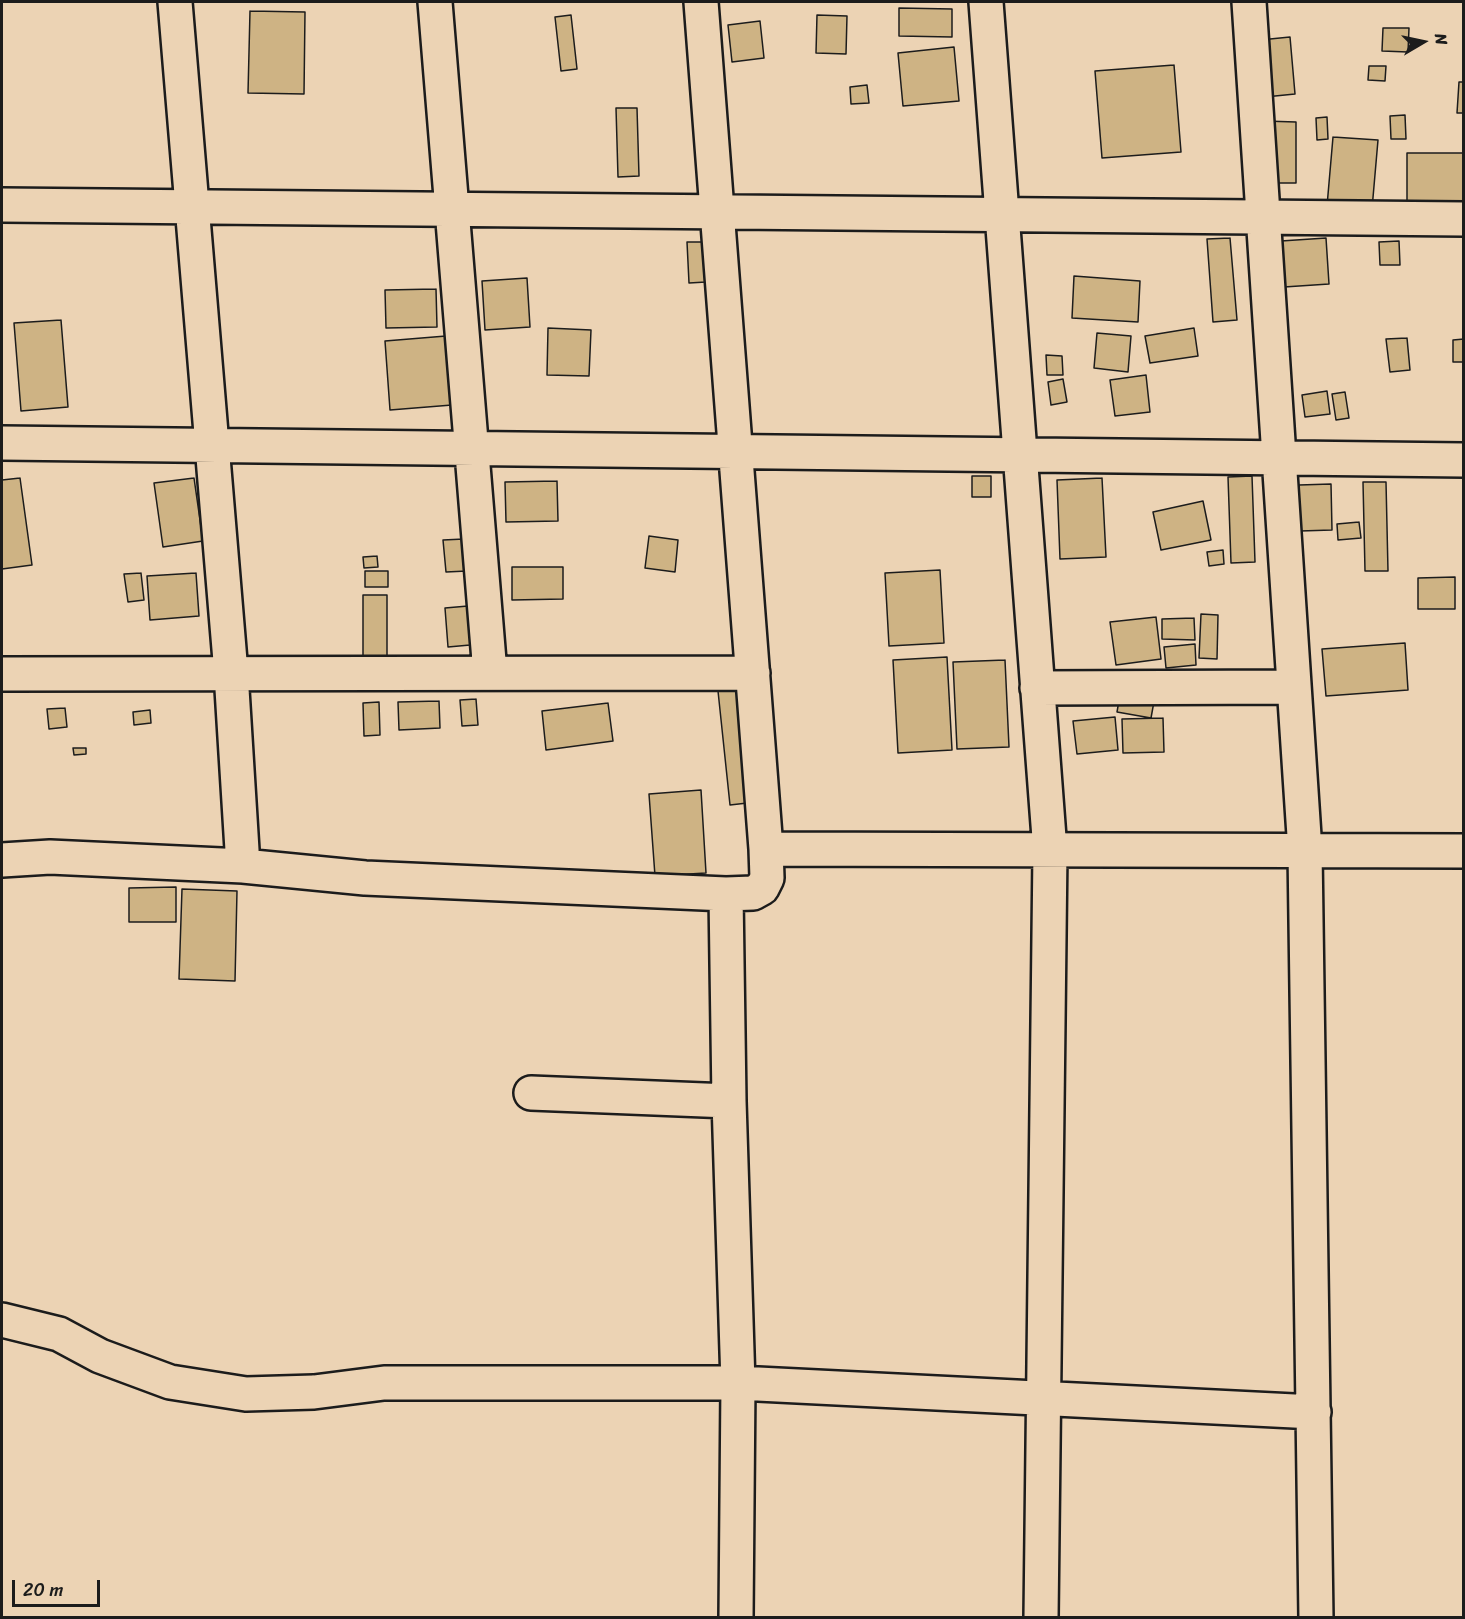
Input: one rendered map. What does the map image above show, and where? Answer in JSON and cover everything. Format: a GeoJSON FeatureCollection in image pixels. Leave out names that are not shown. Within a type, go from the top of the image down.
{"type":"FeatureCollection","features":[{"type":"Feature","properties":{"kind":"street"},"geometry":{"type":"LineString","coordinates":[[175,2],[231,673],[243,866]]}},
{"type":"Feature","properties":{"kind":"street"},"geometry":{"type":"LineString","coordinates":[[435,2],[490,673]]}},
{"type":"Feature","properties":{"kind":"street"},"geometry":{"type":"LineString","coordinates":[[2,860],[50,857],[243,866],[364,878],[726,894],[753,893],[762,888],[767,878],[766,849],[701,2]]}},
{"type":"Feature","properties":{"kind":"street"},"geometry":{"type":"LineString","coordinates":[[986,2],[1050,851],[1041,1617]]}},
{"type":"Feature","properties":{"kind":"street"},"geometry":{"type":"LineString","coordinates":[[1249,2],[1305,851],[1316,1617]]}},
{"type":"Feature","properties":{"kind":"street"},"geometry":{"type":"LineString","coordinates":[[2,204],[1464,219]]}},
{"type":"Feature","properties":{"kind":"street"},"geometry":{"type":"LineString","coordinates":[[2,443],[1464,460]]}},
{"type":"Feature","properties":{"kind":"street"},"geometry":{"type":"LineString","coordinates":[[2,674],[753,673]]}},
{"type":"Feature","properties":{"kind":"street"},"geometry":{"type":"LineString","coordinates":[[1037,688],[1294,687]]}},
{"type":"Feature","properties":{"kind":"street"},"geometry":{"type":"LineString","coordinates":[[766,849],[1464,851]]}},
{"type":"Feature","properties":{"kind":"street"},"geometry":{"type":"LineString","coordinates":[[726,894],[729,1101],[738,1383],[736,1617]]}},
{"type":"Feature","properties":{"kind":"street"},"geometry":{"type":"LineString","coordinates":[[531,1093],[729,1101]]}},
{"type":"Feature","properties":{"kind":"street"},"geometry":{"type":"LineString","coordinates":[[2,1320],[59,1334],[100,1356],[170,1382],[246,1394],[314,1392],[384,1383],[738,1383],[1314,1412]]}},
{"type":"Feature","properties":{"kind":"building"},"geometry":{"type":"Polygon","coordinates":[[[899,8],[952,9],[952,37],[899,36],[899,8]]]}},
{"type":"Feature","properties":{"kind":"building"},"geometry":{"type":"Polygon","coordinates":[[[250,11],[305,12],[304,94],[248,93],[250,11]]]}},
{"type":"Feature","properties":{"kind":"building"},"geometry":{"type":"Polygon","coordinates":[[[571,15],[577,69],[561,71],[555,17],[571,15]]]}},
{"type":"Feature","properties":{"kind":"building"},"geometry":{"type":"Polygon","coordinates":[[[817,15],[847,16],[846,54],[816,53],[817,15]]]}},
{"type":"Feature","properties":{"kind":"building"},"geometry":{"type":"Polygon","coordinates":[[[760,21],[764,58],[732,62],[728,25],[760,21]]]}},
{"type":"Feature","properties":{"kind":"building"},"geometry":{"type":"Polygon","coordinates":[[[1383,28],[1409,28],[1408,52],[1382,51],[1383,28]]]}},
{"type":"Feature","properties":{"kind":"building"},"geometry":{"type":"Polygon","coordinates":[[[1290,37],[1295,94],[1265,97],[1260,40],[1290,37]]]}},
{"type":"Feature","properties":{"kind":"building"},"geometry":{"type":"Polygon","coordinates":[[[954,47],[959,101],[903,106],[898,53],[954,47]]]}},
{"type":"Feature","properties":{"kind":"building"},"geometry":{"type":"Polygon","coordinates":[[[1174,65],[1181,152],[1102,158],[1095,71],[1174,65]]]}},
{"type":"Feature","properties":{"kind":"building"},"geometry":{"type":"Polygon","coordinates":[[[1369,66],[1386,66],[1385,81],[1368,80],[1369,66]]]}},
{"type":"Feature","properties":{"kind":"building"},"geometry":{"type":"Polygon","coordinates":[[[1459,82],[1464,82],[1464,113],[1457,113],[1459,82]]]}},
{"type":"Feature","properties":{"kind":"building"},"geometry":{"type":"Polygon","coordinates":[[[867,85],[869,103],[851,104],[850,87],[867,85]]]}},
{"type":"Feature","properties":{"kind":"building"},"geometry":{"type":"Polygon","coordinates":[[[616,108],[637,108],[639,176],[618,177],[616,108]]]}},
{"type":"Feature","properties":{"kind":"building"},"geometry":{"type":"Polygon","coordinates":[[[1405,115],[1406,139],[1391,139],[1390,116],[1405,115]]]}},
{"type":"Feature","properties":{"kind":"building"},"geometry":{"type":"Polygon","coordinates":[[[1327,117],[1328,139],[1317,140],[1316,118],[1327,117]]]}},
{"type":"Feature","properties":{"kind":"building"},"geometry":{"type":"Polygon","coordinates":[[[1264,121],[1296,122],[1296,183],[1264,183],[1264,121]]]}},
{"type":"Feature","properties":{"kind":"building"},"geometry":{"type":"Polygon","coordinates":[[[1333,137],[1378,140],[1372,209],[1327,206],[1333,137]]]}},
{"type":"Feature","properties":{"kind":"building"},"geometry":{"type":"Polygon","coordinates":[[[1407,153],[1464,153],[1464,202],[1407,202],[1407,153]]]}},
{"type":"Feature","properties":{"kind":"building"},"geometry":{"type":"Polygon","coordinates":[[[1230,238],[1237,320],[1213,322],[1207,239],[1230,238]]]}},
{"type":"Feature","properties":{"kind":"building"},"geometry":{"type":"Polygon","coordinates":[[[1326,238],[1329,284],[1284,287],[1281,241],[1326,238]]]}},
{"type":"Feature","properties":{"kind":"building"},"geometry":{"type":"Polygon","coordinates":[[[1399,241],[1400,265],[1380,265],[1379,242],[1399,241]]]}},
{"type":"Feature","properties":{"kind":"building"},"geometry":{"type":"Polygon","coordinates":[[[687,242],[705,242],[706,282],[689,283],[687,242]]]}},
{"type":"Feature","properties":{"kind":"building"},"geometry":{"type":"Polygon","coordinates":[[[1074,276],[1140,281],[1138,322],[1072,318],[1074,276]]]}},
{"type":"Feature","properties":{"kind":"building"},"geometry":{"type":"Polygon","coordinates":[[[527,278],[530,327],[485,330],[482,281],[527,278]]]}},
{"type":"Feature","properties":{"kind":"building"},"geometry":{"type":"Polygon","coordinates":[[[436,289],[437,327],[386,328],[385,290],[436,289]]]}},
{"type":"Feature","properties":{"kind":"building"},"geometry":{"type":"Polygon","coordinates":[[[61,320],[68,407],[21,411],[14,323],[61,320]]]}},
{"type":"Feature","properties":{"kind":"building"},"geometry":{"type":"Polygon","coordinates":[[[548,328],[591,330],[589,376],[547,375],[548,328]]]}},
{"type":"Feature","properties":{"kind":"building"},"geometry":{"type":"Polygon","coordinates":[[[1194,328],[1198,356],[1150,363],[1145,336],[1194,328]]]}},
{"type":"Feature","properties":{"kind":"building"},"geometry":{"type":"Polygon","coordinates":[[[1097,333],[1131,336],[1128,372],[1094,368],[1097,333]]]}},
{"type":"Feature","properties":{"kind":"building"},"geometry":{"type":"Polygon","coordinates":[[[446,336],[452,405],[390,410],[385,341],[446,336]]]}},
{"type":"Feature","properties":{"kind":"building"},"geometry":{"type":"Polygon","coordinates":[[[1407,338],[1410,370],[1390,372],[1386,339],[1407,338]]]}},
{"type":"Feature","properties":{"kind":"building"},"geometry":{"type":"Polygon","coordinates":[[[1464,339],[1464,362],[1453,362],[1453,340],[1464,339]]]}},
{"type":"Feature","properties":{"kind":"building"},"geometry":{"type":"Polygon","coordinates":[[[1046,355],[1062,356],[1063,375],[1047,375],[1046,355]]]}},
{"type":"Feature","properties":{"kind":"building"},"geometry":{"type":"Polygon","coordinates":[[[1146,375],[1150,412],[1115,416],[1110,380],[1146,375]]]}},
{"type":"Feature","properties":{"kind":"building"},"geometry":{"type":"Polygon","coordinates":[[[1063,379],[1067,402],[1051,405],[1048,382],[1063,379]]]}},
{"type":"Feature","properties":{"kind":"building"},"geometry":{"type":"Polygon","coordinates":[[[1327,391],[1330,414],[1305,417],[1302,395],[1327,391]]]}},
{"type":"Feature","properties":{"kind":"building"},"geometry":{"type":"Polygon","coordinates":[[[1345,392],[1349,418],[1336,420],[1332,394],[1345,392]]]}},
{"type":"Feature","properties":{"kind":"building"},"geometry":{"type":"Polygon","coordinates":[[[972,476],[991,476],[991,497],[972,497],[972,476]]]}},
{"type":"Feature","properties":{"kind":"building"},"geometry":{"type":"Polygon","coordinates":[[[1252,476],[1255,562],[1231,563],[1228,477],[1252,476]]]}},
{"type":"Feature","properties":{"kind":"building"},"geometry":{"type":"Polygon","coordinates":[[[20,478],[32,565],[2,569],[2,480],[20,478]]]}},
{"type":"Feature","properties":{"kind":"building"},"geometry":{"type":"Polygon","coordinates":[[[194,478],[203,541],[163,547],[154,483],[194,478]]]}},
{"type":"Feature","properties":{"kind":"building"},"geometry":{"type":"Polygon","coordinates":[[[1102,478],[1106,557],[1060,559],[1057,480],[1102,478]]]}},
{"type":"Feature","properties":{"kind":"building"},"geometry":{"type":"Polygon","coordinates":[[[557,481],[558,521],[506,522],[505,482],[557,481]]]}},
{"type":"Feature","properties":{"kind":"building"},"geometry":{"type":"Polygon","coordinates":[[[1363,482],[1386,482],[1388,571],[1365,571],[1363,482]]]}},
{"type":"Feature","properties":{"kind":"building"},"geometry":{"type":"Polygon","coordinates":[[[1331,484],[1332,530],[1300,531],[1299,485],[1331,484]]]}},
{"type":"Feature","properties":{"kind":"building"},"geometry":{"type":"Polygon","coordinates":[[[1203,501],[1211,540],[1161,550],[1153,512],[1203,501]]]}},
{"type":"Feature","properties":{"kind":"building"},"geometry":{"type":"Polygon","coordinates":[[[1359,522],[1361,538],[1338,540],[1337,524],[1359,522]]]}},
{"type":"Feature","properties":{"kind":"building"},"geometry":{"type":"Polygon","coordinates":[[[649,536],[678,540],[675,572],[645,568],[649,536]]]}},
{"type":"Feature","properties":{"kind":"building"},"geometry":{"type":"Polygon","coordinates":[[[464,539],[467,571],[446,572],[443,540],[464,539]]]}},
{"type":"Feature","properties":{"kind":"building"},"geometry":{"type":"Polygon","coordinates":[[[1223,550],[1224,564],[1209,566],[1207,552],[1223,550]]]}},
{"type":"Feature","properties":{"kind":"building"},"geometry":{"type":"Polygon","coordinates":[[[377,556],[378,567],[364,568],[363,557],[377,556]]]}},
{"type":"Feature","properties":{"kind":"building"},"geometry":{"type":"Polygon","coordinates":[[[512,567],[563,567],[563,599],[512,600],[512,567]]]}},
{"type":"Feature","properties":{"kind":"building"},"geometry":{"type":"Polygon","coordinates":[[[940,570],[944,643],[889,646],[885,573],[940,570]]]}},
{"type":"Feature","properties":{"kind":"building"},"geometry":{"type":"Polygon","coordinates":[[[365,571],[388,571],[388,587],[365,587],[365,571]]]}},
{"type":"Feature","properties":{"kind":"building"},"geometry":{"type":"Polygon","coordinates":[[[141,573],[144,600],[128,602],[124,574],[141,573]]]}},
{"type":"Feature","properties":{"kind":"building"},"geometry":{"type":"Polygon","coordinates":[[[196,573],[199,616],[150,620],[147,576],[196,573]]]}},
{"type":"Feature","properties":{"kind":"building"},"geometry":{"type":"Polygon","coordinates":[[[1455,577],[1455,609],[1418,609],[1418,578],[1455,577]]]}},
{"type":"Feature","properties":{"kind":"building"},"geometry":{"type":"Polygon","coordinates":[[[363,595],[387,595],[387,658],[363,658],[363,595]]]}},
{"type":"Feature","properties":{"kind":"building"},"geometry":{"type":"Polygon","coordinates":[[[468,606],[470,645],[448,647],[445,608],[468,606]]]}},
{"type":"Feature","properties":{"kind":"building"},"geometry":{"type":"Polygon","coordinates":[[[1201,614],[1218,615],[1217,659],[1199,658],[1201,614]]]}},
{"type":"Feature","properties":{"kind":"building"},"geometry":{"type":"Polygon","coordinates":[[[1156,617],[1161,659],[1116,665],[1110,622],[1156,617]]]}},
{"type":"Feature","properties":{"kind":"building"},"geometry":{"type":"Polygon","coordinates":[[[1194,618],[1195,640],[1162,639],[1162,619],[1194,618]]]}},
{"type":"Feature","properties":{"kind":"building"},"geometry":{"type":"Polygon","coordinates":[[[1405,643],[1408,690],[1326,696],[1322,649],[1405,643]]]}},
{"type":"Feature","properties":{"kind":"building"},"geometry":{"type":"Polygon","coordinates":[[[1195,644],[1196,665],[1166,668],[1164,647],[1195,644]]]}},
{"type":"Feature","properties":{"kind":"building"},"geometry":{"type":"Polygon","coordinates":[[[947,657],[952,750],[898,753],[893,660],[947,657]]]}},
{"type":"Feature","properties":{"kind":"building"},"geometry":{"type":"Polygon","coordinates":[[[1005,660],[1009,747],[957,749],[953,662],[1005,660]]]}},
{"type":"Feature","properties":{"kind":"building"},"geometry":{"type":"Polygon","coordinates":[[[743,688],[756,802],[730,805],[718,691],[743,688]]]}},
{"type":"Feature","properties":{"kind":"building"},"geometry":{"type":"Polygon","coordinates":[[[1121,689],[1155,696],[1151,718],[1117,712],[1121,689]]]}},
{"type":"Feature","properties":{"kind":"building"},"geometry":{"type":"Polygon","coordinates":[[[476,699],[478,725],[462,726],[460,700],[476,699]]]}},
{"type":"Feature","properties":{"kind":"building"},"geometry":{"type":"Polygon","coordinates":[[[439,701],[440,728],[399,730],[398,702],[439,701]]]}},
{"type":"Feature","properties":{"kind":"building"},"geometry":{"type":"Polygon","coordinates":[[[379,702],[380,735],[364,736],[363,703],[379,702]]]}},
{"type":"Feature","properties":{"kind":"building"},"geometry":{"type":"Polygon","coordinates":[[[608,703],[613,741],[546,750],[542,711],[608,703]]]}},
{"type":"Feature","properties":{"kind":"building"},"geometry":{"type":"Polygon","coordinates":[[[65,708],[67,727],[49,729],[47,709],[65,708]]]}},
{"type":"Feature","properties":{"kind":"building"},"geometry":{"type":"Polygon","coordinates":[[[150,710],[151,723],[134,725],[133,712],[150,710]]]}},
{"type":"Feature","properties":{"kind":"building"},"geometry":{"type":"Polygon","coordinates":[[[1115,717],[1118,750],[1077,754],[1073,721],[1115,717]]]}},
{"type":"Feature","properties":{"kind":"building"},"geometry":{"type":"Polygon","coordinates":[[[1163,718],[1164,752],[1123,753],[1122,719],[1163,718]]]}},
{"type":"Feature","properties":{"kind":"building"},"geometry":{"type":"Polygon","coordinates":[[[73,748],[86,748],[86,754],[74,755],[73,748]]]}},
{"type":"Feature","properties":{"kind":"building"},"geometry":{"type":"Polygon","coordinates":[[[701,790],[706,873],[655,876],[649,794],[701,790]]]}},
{"type":"Feature","properties":{"kind":"building"},"geometry":{"type":"Polygon","coordinates":[[[176,887],[176,922],[129,922],[129,888],[176,887]]]}},
{"type":"Feature","properties":{"kind":"building"},"geometry":{"type":"Polygon","coordinates":[[[182,889],[237,891],[235,981],[179,979],[182,889]]]}}]}
